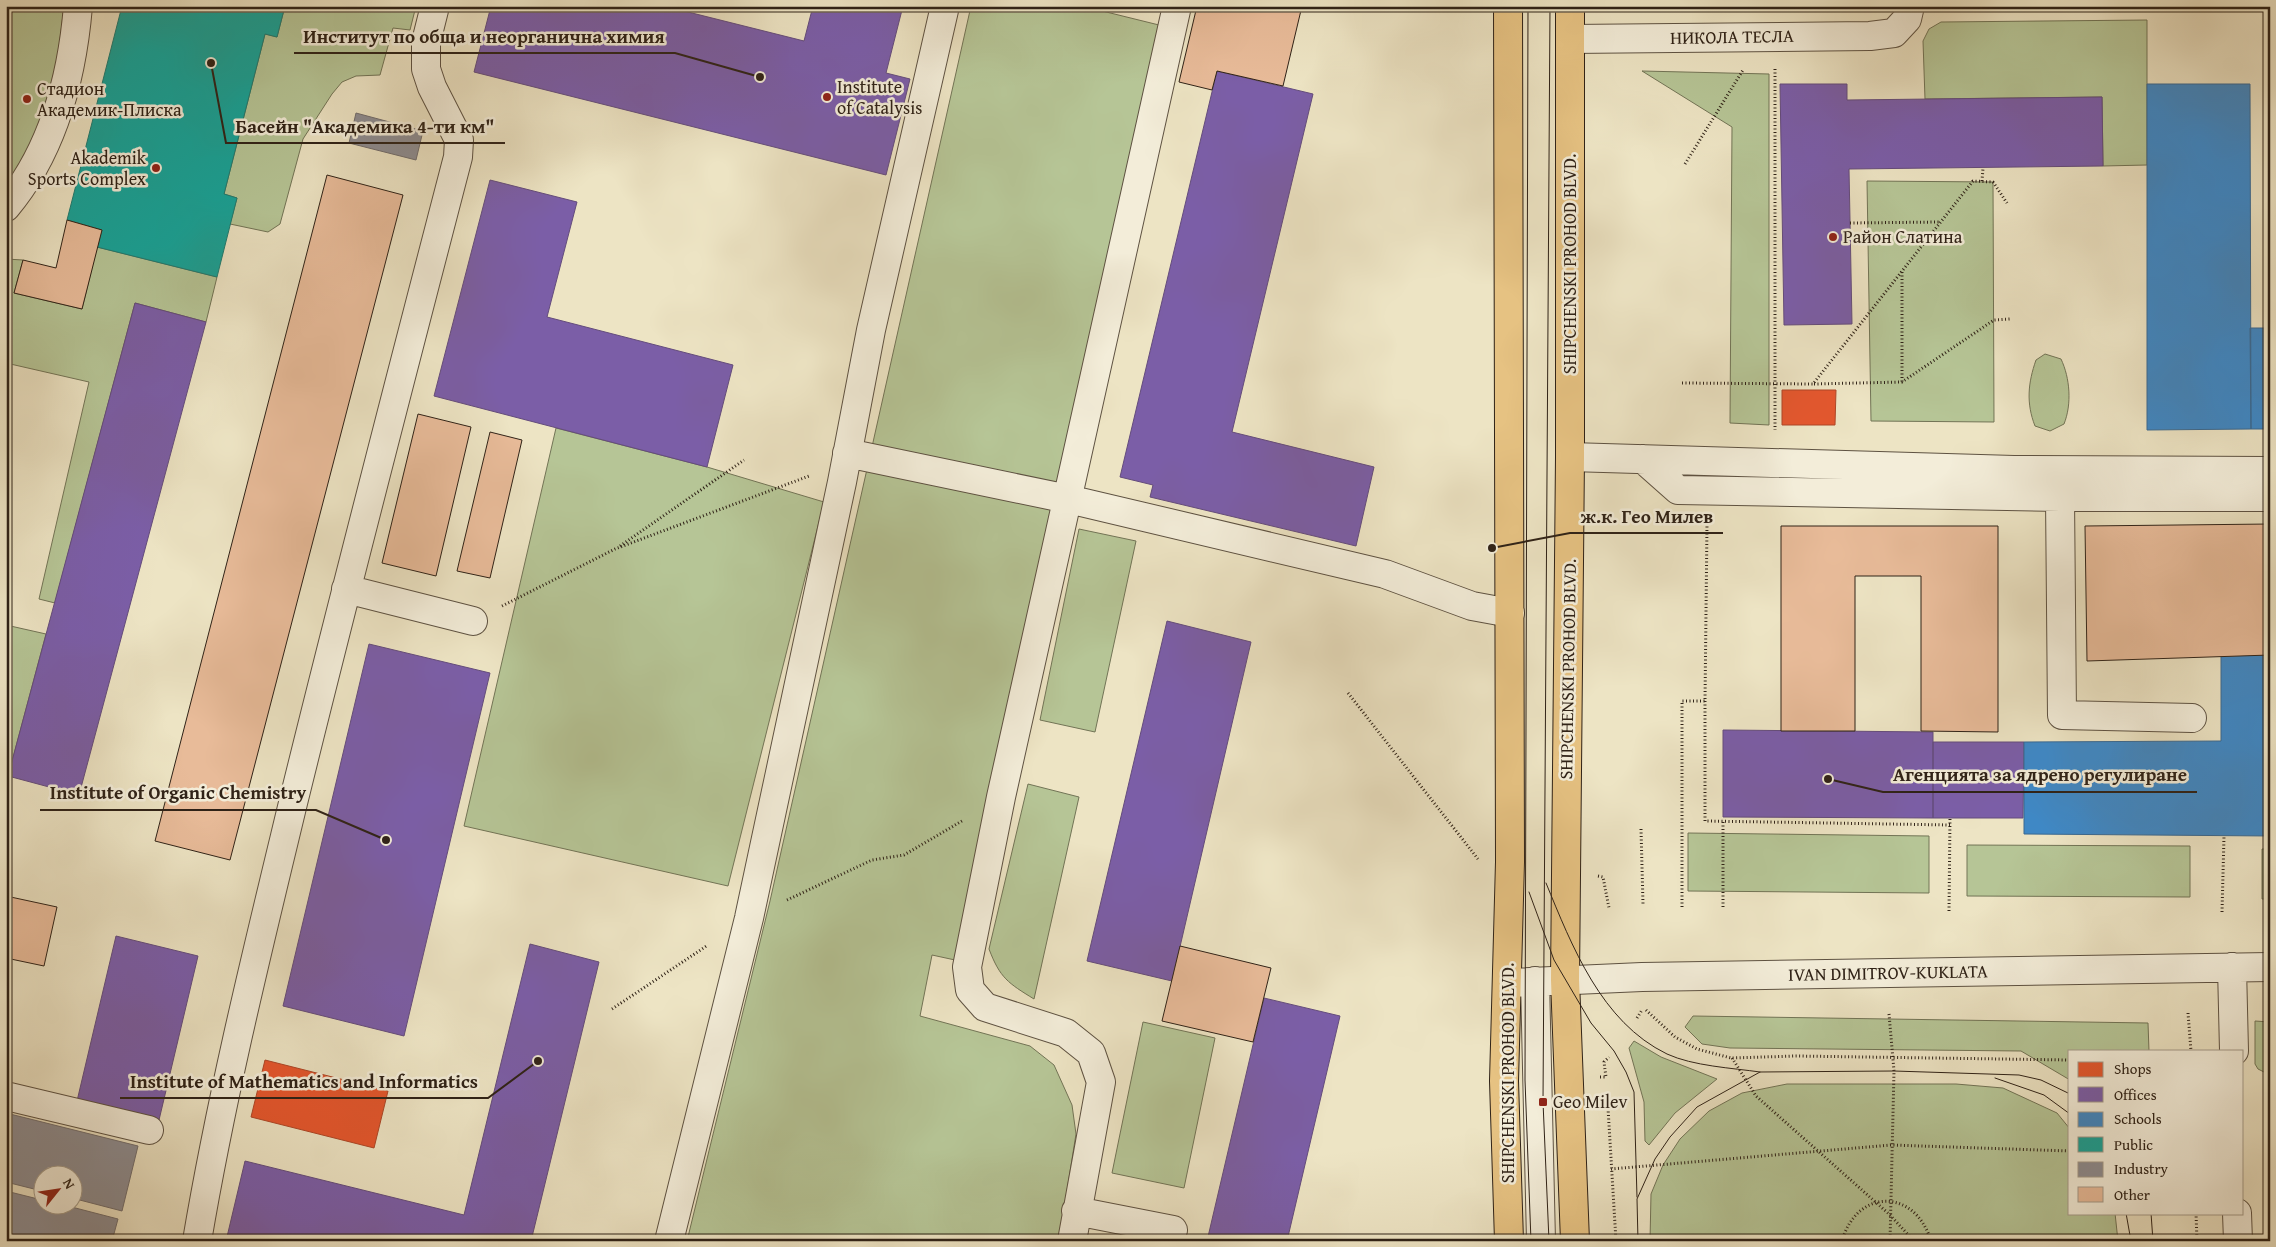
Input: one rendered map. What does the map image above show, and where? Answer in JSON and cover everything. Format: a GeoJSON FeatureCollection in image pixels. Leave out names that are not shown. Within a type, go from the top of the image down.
{"type":"FeatureCollection","features":[{"type":"Feature","properties":{"kind":"main road","name":"SHIPCHENSKI PROHOD BLVD."},"geometry":{"type":"LineString","coordinates":[[1508,6],[1510,862],[1504,1081],[1509,1241]]}},
{"type":"Feature","properties":{"kind":"main road","name":"SHIPCHENSKI PROHOD BLVD."},"geometry":{"type":"LineString","coordinates":[[1570,6],[1570,457],[1565,980],[1575,1241]]}},
{"type":"Feature","properties":{"kind":"street"},"geometry":{"type":"LineString","coordinates":[[6,207],[38,160],[54,121],[72,59],[78,6]]}},
{"type":"Feature","properties":{"kind":"street"},"geometry":{"type":"LineString","coordinates":[[197,1241],[213,1146],[257,951],[346,590],[458,157],[459,140],[432,87],[426,69],[426,42],[435,6]]}},
{"type":"Feature","properties":{"kind":"street"},"geometry":{"type":"LineString","coordinates":[[668,1241],[749,918],[897,211],[945,6]]}},
{"type":"Feature","properties":{"kind":"street"},"geometry":{"type":"LineString","coordinates":[[1072,1241],[1101,1082],[1091,1053],[1066,1033],[986,1007],[970,990],[967,967],[1001,797],[1177,6]]}},
{"type":"Feature","properties":{"kind":"street","name":"НИКОЛА ТЕСЛА"},"geometry":{"type":"LineString","coordinates":[[1570,40],[1870,36],[1894,33],[1907,19],[1910,6]]}},
{"type":"Feature","properties":{"kind":"street"},"geometry":{"type":"LineString","coordinates":[[847,453],[1068,499],[1385,574],[1472,606],[1510,613]]}},
{"type":"Feature","properties":{"kind":"street"},"geometry":{"type":"LineString","coordinates":[[1570,457],[2014,470],[2270,471]]}},
{"type":"Feature","properties":{"kind":"street"},"geometry":{"type":"LineString","coordinates":[[1643,459],[1678,490],[2060,497],[2270,496]]}},
{"type":"Feature","properties":{"kind":"street"},"geometry":{"type":"LineString","coordinates":[[2060,497],[2062,715],[2192,718]]}},
{"type":"Feature","properties":{"kind":"street"},"geometry":{"type":"LineString","coordinates":[[346,590],[473,621]]}},
{"type":"Feature","properties":{"kind":"street"},"geometry":{"type":"LineString","coordinates":[[2232,967],[2234,1050]]}},
{"type":"Feature","properties":{"kind":"street","name":"IVAN DIMITROV-KUKLATA"},"geometry":{"type":"LineString","coordinates":[[1507,983],[1565,980],[2270,967]]}},
{"type":"Feature","properties":{"kind":"street"},"geometry":{"type":"LineString","coordinates":[[1535,981],[1541,1241]]}},
{"type":"Feature","properties":{"kind":"street"},"geometry":{"type":"LineString","coordinates":[[6,1096],[148,1130]]}},
{"type":"Feature","properties":{"kind":"street"},"geometry":{"type":"LineString","coordinates":[[1076,1211],[1173,1230]]}},
{"type":"Feature","properties":{"kind":"street"},"geometry":{"type":"LineString","coordinates":[[2237,1214],[2238,1241]]}},
{"type":"Feature","properties":{"kind":"path"},"geometry":{"type":"LineString","coordinates":[[1685,164],[1769,36]]}},
{"type":"Feature","properties":{"kind":"path"},"geometry":{"type":"LineString","coordinates":[[1769,36],[1776,384],[1774,463]]}},
{"type":"Feature","properties":{"kind":"path"},"geometry":{"type":"LineString","coordinates":[[1982,181],[1983,168]]}},
{"type":"Feature","properties":{"kind":"path"},"geometry":{"type":"LineString","coordinates":[[1813,384],[1973,181],[1993,182],[2007,203]]}},
{"type":"Feature","properties":{"kind":"path"},"geometry":{"type":"LineString","coordinates":[[1850,223],[1941,222]]}},
{"type":"Feature","properties":{"kind":"path"},"geometry":{"type":"LineString","coordinates":[[1902,272],[1902,382]]}},
{"type":"Feature","properties":{"kind":"path"},"geometry":{"type":"LineString","coordinates":[[1682,383],[1813,384],[1902,382],[1994,320],[2010,319]]}},
{"type":"Feature","properties":{"kind":"path"},"geometry":{"type":"LineString","coordinates":[[473,621],[615,549],[810,476],[847,453]]}},
{"type":"Feature","properties":{"kind":"path"},"geometry":{"type":"LineString","coordinates":[[615,549],[744,460]]}},
{"type":"Feature","properties":{"kind":"path"},"geometry":{"type":"LineString","coordinates":[[1707,490],[1705,821],[1950,825]]}},
{"type":"Feature","properties":{"kind":"path"},"geometry":{"type":"LineString","coordinates":[[1348,693],[1476,859],[1482,859]]}},
{"type":"Feature","properties":{"kind":"path"},"geometry":{"type":"LineString","coordinates":[[1682,907],[1682,700],[1705,701]]}},
{"type":"Feature","properties":{"kind":"path"},"geometry":{"type":"LineString","coordinates":[[612,1009],[749,918],[872,860],[904,855],[1001,797]]}},
{"type":"Feature","properties":{"kind":"path"},"geometry":{"type":"LineString","coordinates":[[1949,911],[1950,818]]}},
{"type":"Feature","properties":{"kind":"path"},"geometry":{"type":"LineString","coordinates":[[1723,822],[1723,907]]}},
{"type":"Feature","properties":{"kind":"path"},"geometry":{"type":"LineString","coordinates":[[1641,829],[1643,904]]}},
{"type":"Feature","properties":{"kind":"path"},"geometry":{"type":"LineString","coordinates":[[2222,912],[2224,836]]}},
{"type":"Feature","properties":{"kind":"path"},"geometry":{"type":"LineString","coordinates":[[1590,875],[1603,877],[1608,908]]}},
{"type":"Feature","properties":{"kind":"path"},"geometry":{"type":"LineString","coordinates":[[1637,1018],[1644,1008],[1675,1037],[1697,1049],[1731,1058],[1796,1056],[2068,1060]]}},
{"type":"Feature","properties":{"kind":"path"},"geometry":{"type":"LineString","coordinates":[[1889,1014],[1892,1057],[1890,1241]]}},
{"type":"Feature","properties":{"kind":"path"},"geometry":{"type":"LineString","coordinates":[[2188,1014],[2190,1050]]}},
{"type":"Feature","properties":{"kind":"path"},"geometry":{"type":"LineString","coordinates":[[1606,1077],[1604,1062],[1610,1057]]}},
{"type":"Feature","properties":{"kind":"path"},"geometry":{"type":"LineString","coordinates":[[1731,1058],[1756,1096],[1889,1214],[1914,1241]]}},
{"type":"Feature","properties":{"kind":"path"},"geometry":{"type":"LineString","coordinates":[[1608,1108],[1616,1241]]}},
{"type":"Feature","properties":{"kind":"path"},"geometry":{"type":"LineString","coordinates":[[1611,1169],[1891,1145],[2068,1151]]}},
{"type":"Feature","properties":{"kind":"path"},"geometry":{"type":"LineString","coordinates":[[1842,1241],[1852,1217],[1863,1208],[1876,1203],[1889,1202],[1904,1205],[1918,1214],[1926,1227],[1931,1241]]}},
{"type":"Feature","properties":{"kind":"path"},"geometry":{"type":"LineString","coordinates":[[2196,1214],[2197,1241]]}},
{"type":"Feature","properties":{"kind":"green space","name":"Стадион Академик-Плиска"},"geometry":{"type":"Polygon","coordinates":[[[6,6],[64,6],[53,84],[43,122],[27,157],[6,185],[6,6]]]}},
{"type":"Feature","properties":{"kind":"green space"},"geometry":{"type":"Polygon","coordinates":[[[285,6],[416,6],[410,30],[393,28],[380,75],[356,76],[342,82],[332,94],[303,139],[280,224],[268,232],[230,224],[237,198],[224,194],[265,34],[277,37],[285,6]]]}},
{"type":"Feature","properties":{"kind":"green space"},"geometry":{"type":"Polygon","coordinates":[[[971,6],[1082,6],[1159,25],[955,960],[932,955],[920,1016],[1030,1046],[1054,1065],[1072,1105],[1076,1134],[1059,1241],[687,1241],[770,901],[971,6]]]}},
{"type":"Feature","properties":{"kind":"green space"},"geometry":{"type":"Polygon","coordinates":[[[2147,20],[2147,165],[2103,166],[2102,97],[1925,99],[1923,41],[1929,29],[1941,22],[2147,20]]]}},
{"type":"Feature","properties":{"kind":"green space"},"geometry":{"type":"Polygon","coordinates":[[[1642,71],[1769,74],[1769,425],[1730,423],[1732,127],[1642,71]]]}},
{"type":"Feature","properties":{"kind":"green space"},"geometry":{"type":"Polygon","coordinates":[[[1867,181],[1993,182],[1994,422],[1871,421],[1867,181]]]}},
{"type":"Feature","properties":{"kind":"green space"},"geometry":{"type":"Polygon","coordinates":[[[97,247],[217,277],[206,322],[135,303],[55,603],[39,599],[89,382],[6,363],[6,259],[23,260],[14,293],[82,309],[97,247]]]}},
{"type":"Feature","properties":{"kind":"green space"},"geometry":{"type":"Polygon","coordinates":[[[2045,354],[2061,359],[2069,391],[2067,416],[2064,424],[2050,431],[2035,426],[2029,401],[2031,377],[2036,360],[2045,354]]]}},
{"type":"Feature","properties":{"kind":"green space"},"geometry":{"type":"Polygon","coordinates":[[[556,428],[707,467],[824,502],[728,886],[464,826],[556,428]]]}},
{"type":"Feature","properties":{"kind":"green space"},"geometry":{"type":"Polygon","coordinates":[[[1079,529],[1136,541],[1095,732],[1040,720],[1079,529]]]}},
{"type":"Feature","properties":{"kind":"green space"},"geometry":{"type":"Polygon","coordinates":[[[6,625],[46,634],[6,784],[6,625]]]}},
{"type":"Feature","properties":{"kind":"green space"},"geometry":{"type":"Polygon","coordinates":[[[1028,784],[1079,797],[1034,999],[1006,979],[997,967],[989,949],[1028,784]]]}},
{"type":"Feature","properties":{"kind":"green space"},"geometry":{"type":"Polygon","coordinates":[[[1688,833],[1929,836],[1929,893],[1688,891],[1688,833]]]}},
{"type":"Feature","properties":{"kind":"green space"},"geometry":{"type":"Polygon","coordinates":[[[1967,845],[2190,846],[2190,897],[1967,896],[1967,845]]]}},
{"type":"Feature","properties":{"kind":"green space"},"geometry":{"type":"Polygon","coordinates":[[[2262,849],[2270,849],[2270,899],[2262,899],[2262,849]]]}},
{"type":"Feature","properties":{"kind":"green space"},"geometry":{"type":"Polygon","coordinates":[[[1693,1016],[2148,1023],[2149,1050],[2068,1050],[2068,1079],[2021,1051],[1730,1048],[1702,1044],[1685,1027],[1693,1016]]]}},
{"type":"Feature","properties":{"kind":"green space"},"geometry":{"type":"Polygon","coordinates":[[[2255,1021],[2270,1022],[2270,1068],[2264,1072],[2258,1069],[2255,1064],[2255,1021]]]}},
{"type":"Feature","properties":{"kind":"green space"},"geometry":{"type":"Polygon","coordinates":[[[1143,1022],[1215,1038],[1184,1188],[1112,1173],[1143,1022]]]}},
{"type":"Feature","properties":{"kind":"green space"},"geometry":{"type":"Polygon","coordinates":[[[1634,1041],[1661,1057],[1717,1079],[1675,1113],[1649,1145],[1645,1141],[1644,1102],[1629,1048],[1634,1041]]]}},
{"type":"Feature","properties":{"kind":"green space"},"geometry":{"type":"Polygon","coordinates":[[[1787,1084],[1956,1084],[2003,1088],[2057,1113],[2068,1127],[2068,1214],[2115,1214],[2118,1241],[1650,1241],[1651,1194],[1663,1165],[1680,1139],[1709,1111],[1742,1093],[1787,1084]]]}},
{"type":"Feature","properties":{"kind":"building: Shops"},"geometry":{"type":"Polygon","coordinates":[[[1782,390],[1836,390],[1835,425],[1782,425],[1782,390]]]}},
{"type":"Feature","properties":{"kind":"building: Shops"},"geometry":{"type":"Polygon","coordinates":[[[265,1060],[388,1091],[374,1148],[251,1117],[265,1060]]]}},
{"type":"Feature","properties":{"kind":"building: Offices"},"geometry":{"type":"Polygon","coordinates":[[[491,6],[664,6],[804,41],[813,6],[903,6],[886,73],[910,79],[886,175],[474,72],[491,6]]]}},
{"type":"Feature","properties":{"kind":"building: Offices"},"geometry":{"type":"Polygon","coordinates":[[[1217,71],[1313,94],[1232,432],[1374,467],[1356,546],[1150,497],[1153,485],[1120,477],[1217,71]]]}},
{"type":"Feature","properties":{"kind":"building: Offices"},"geometry":{"type":"Polygon","coordinates":[[[1780,84],[1847,84],[1847,100],[2102,97],[2103,166],[1849,169],[1852,324],[1784,325],[1780,84]]]}},
{"type":"Feature","properties":{"kind":"building: Offices"},"geometry":{"type":"Polygon","coordinates":[[[490,180],[577,202],[547,317],[733,365],[707,467],[434,396],[490,180]]]}},
{"type":"Feature","properties":{"kind":"building: Offices"},"geometry":{"type":"Polygon","coordinates":[[[135,303],[206,322],[79,795],[8,776],[135,303]]]}},
{"type":"Feature","properties":{"kind":"building: Offices"},"geometry":{"type":"Polygon","coordinates":[[[1167,621],[1251,642],[1172,981],[1087,961],[1167,621]]]}},
{"type":"Feature","properties":{"kind":"building: Offices"},"geometry":{"type":"Polygon","coordinates":[[[369,644],[490,673],[404,1036],[283,1006],[369,644]]]}},
{"type":"Feature","properties":{"kind":"building: Offices"},"geometry":{"type":"Polygon","coordinates":[[[1723,730],[1933,732],[1933,818],[1723,817],[1723,730]]]}},
{"type":"Feature","properties":{"kind":"building: Offices"},"geometry":{"type":"Polygon","coordinates":[[[1933,742],[2024,742],[2023,818],[1933,818],[1933,742]]]}},
{"type":"Feature","properties":{"kind":"building: Offices"},"geometry":{"type":"Polygon","coordinates":[[[116,936],[198,956],[159,1120],[77,1101],[116,936]]]}},
{"type":"Feature","properties":{"kind":"building: Offices"},"geometry":{"type":"Polygon","coordinates":[[[530,944],[599,962],[531,1241],[226,1241],[245,1161],[464,1215],[530,944]]]}},
{"type":"Feature","properties":{"kind":"building: Offices"},"geometry":{"type":"Polygon","coordinates":[[[1264,998],[1340,1016],[1287,1241],[1207,1241],[1264,998]]]}},
{"type":"Feature","properties":{"kind":"building: Schools"},"geometry":{"type":"Polygon","coordinates":[[[2147,84],[2250,84],[2251,429],[2147,430],[2147,84]]]}},
{"type":"Feature","properties":{"kind":"building: Schools"},"geometry":{"type":"Polygon","coordinates":[[[2250,328],[2270,328],[2270,429],[2251,429],[2250,328]]]}},
{"type":"Feature","properties":{"kind":"building: Schools"},"geometry":{"type":"Polygon","coordinates":[[[2221,655],[2270,655],[2270,836],[2024,834],[2024,742],[2221,741],[2221,655]]]}},
{"type":"Feature","properties":{"kind":"building: Public","name":"Akademik Sports Complex"},"geometry":{"type":"Polygon","coordinates":[[[122,6],[285,6],[277,37],[265,34],[224,194],[237,198],[217,277],[97,247],[102,230],[67,220],[122,6]]]}},
{"type":"Feature","properties":{"kind":"building: Industry"},"geometry":{"type":"Polygon","coordinates":[[[356,113],[423,131],[416,160],[349,143],[356,113]]]}},
{"type":"Feature","properties":{"kind":"building: Industry"},"geometry":{"type":"Polygon","coordinates":[[[6,1113],[138,1146],[122,1211],[82,1201],[82,1164],[32,1164],[32,1188],[6,1182],[6,1113]]]}},
{"type":"Feature","properties":{"kind":"building: Industry"},"geometry":{"type":"Polygon","coordinates":[[[6,1191],[32,1198],[32,1214],[82,1214],[82,1210],[118,1219],[112,1241],[6,1241],[6,1191]]]}},
{"type":"Feature","properties":{"kind":"building: Other"},"geometry":{"type":"Polygon","coordinates":[[[1197,6],[1302,6],[1283,86],[1217,71],[1212,90],[1179,82],[1197,6]]]}},
{"type":"Feature","properties":{"kind":"building: Other"},"geometry":{"type":"Polygon","coordinates":[[[327,175],[403,195],[230,860],[155,841],[327,175]]]}},
{"type":"Feature","properties":{"kind":"building: Other"},"geometry":{"type":"Polygon","coordinates":[[[67,220],[102,230],[82,309],[14,293],[23,260],[56,268],[67,220]]]}},
{"type":"Feature","properties":{"kind":"building: Other"},"geometry":{"type":"Polygon","coordinates":[[[418,414],[471,427],[436,576],[382,563],[418,414]]]}},
{"type":"Feature","properties":{"kind":"building: Other"},"geometry":{"type":"Polygon","coordinates":[[[490,432],[522,440],[490,578],[457,571],[490,432]]]}},
{"type":"Feature","properties":{"kind":"building: Other"},"geometry":{"type":"Polygon","coordinates":[[[2270,524],[2270,655],[2087,661],[2085,526],[2270,524]]]}},
{"type":"Feature","properties":{"kind":"building: Other"},"geometry":{"type":"Polygon","coordinates":[[[1781,526],[1998,526],[1998,732],[1921,731],[1921,576],[1855,576],[1855,731],[1781,731],[1781,526]]]}},
{"type":"Feature","properties":{"kind":"building: Other"},"geometry":{"type":"Polygon","coordinates":[[[6,896],[57,907],[44,966],[6,958],[6,896]]]}},
{"type":"Feature","properties":{"kind":"building: Other"},"geometry":{"type":"Polygon","coordinates":[[[1180,946],[1271,968],[1253,1042],[1162,1021],[1180,946]]]}},
{"type":"Feature","properties":{"kind":"tram line"},"geometry":{"type":"LineString","coordinates":[[1528,6],[1525,1080],[1531,1241]]}},
{"type":"Feature","properties":{"kind":"tram line"},"geometry":{"type":"LineString","coordinates":[[1549,1241],[1543,1102],[1550,6]]}},
{"type":"Feature","properties":{"kind":"tram line"},"geometry":{"type":"LineString","coordinates":[[1546,883],[1578,956],[1607,1002],[1624,1023],[1644,1040],[1677,1058],[1713,1066],[1760,1072]]}},
{"type":"Feature","properties":{"kind":"tram line"},"geometry":{"type":"LineString","coordinates":[[1529,892],[1554,960],[1591,1023],[1614,1051],[1626,1072],[1634,1092],[1637,1197]]}},
{"type":"Feature","properties":{"kind":"tram line"},"geometry":{"type":"LineString","coordinates":[[1638,1241],[1637,1199],[1655,1159],[1670,1137],[1697,1107],[1760,1072],[1894,1071],[2019,1075],[2041,1080],[2068,1093]]}},
{"type":"Feature","properties":{"kind":"tram line"},"geometry":{"type":"LineString","coordinates":[[1995,1078],[2044,1095],[2068,1113]]}},
{"type":"Feature","properties":{"kind":"tram line"},"geometry":{"type":"LineString","coordinates":[[2126,1214],[2131,1241]]}},
{"type":"Feature","properties":{"kind":"tram line"},"geometry":{"type":"LineString","coordinates":[[2151,1214],[2153,1241]]}},
{"type":"Feature","properties":{"kind":"place","name":"Басейн \"Академика 4-ти км\""},"geometry":{"type":"Point","coordinates":[211,63]}},
{"type":"Feature","properties":{"kind":"place","name":"Институт по обща и неорганична химия"},"geometry":{"type":"Point","coordinates":[760,77]}},
{"type":"Feature","properties":{"kind":"place","name":"Institute of Catalysis"},"geometry":{"type":"Point","coordinates":[827,97]}},
{"type":"Feature","properties":{"kind":"place","name":"Стадион Академик-Плиска"},"geometry":{"type":"Point","coordinates":[27,99]}},
{"type":"Feature","properties":{"kind":"place","name":"Akademik Sports Complex"},"geometry":{"type":"Point","coordinates":[156,168]}},
{"type":"Feature","properties":{"kind":"place","name":"Район Слатина"},"geometry":{"type":"Point","coordinates":[1833,237]}},
{"type":"Feature","properties":{"kind":"place","name":"ж.к. Гео Милев"},"geometry":{"type":"Point","coordinates":[1492,548]}},
{"type":"Feature","properties":{"kind":"place","name":"Агенцията за ядрено регулиране"},"geometry":{"type":"Point","coordinates":[1828,779]}},
{"type":"Feature","properties":{"kind":"place","name":"Institute of Organic Chemistry"},"geometry":{"type":"Point","coordinates":[386,840]}},
{"type":"Feature","properties":{"kind":"place","name":"Institute of Mathematics and Informatics"},"geometry":{"type":"Point","coordinates":[538,1061]}},
{"type":"Feature","properties":{"kind":"place","name":"Geo Milev"},"geometry":{"type":"Point","coordinates":[1543,1102]}}]}
